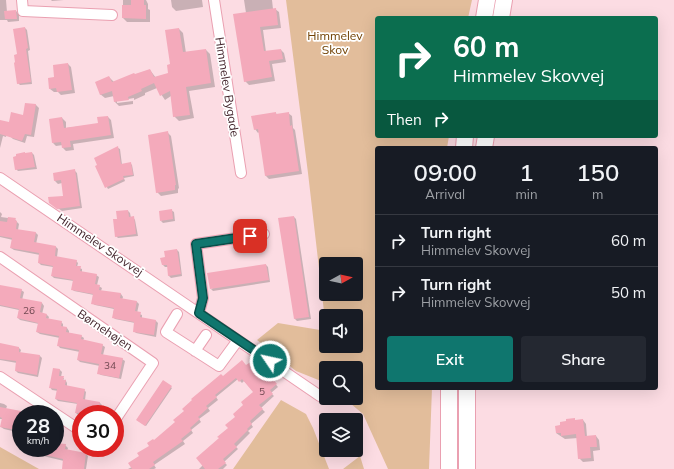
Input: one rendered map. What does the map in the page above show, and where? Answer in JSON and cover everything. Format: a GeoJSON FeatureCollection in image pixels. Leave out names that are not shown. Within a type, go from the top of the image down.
{"type":"FeatureCollection","features":[{"type":"Feature","properties":{"kind":"main road"},"geometry":{"type":"LineString","coordinates":[[484,16],[487,0]]}},
{"type":"Feature","properties":{"kind":"main road"},"geometry":{"type":"LineString","coordinates":[[501,16],[504,0]]}},
{"type":"Feature","properties":{"kind":"main road"},"geometry":{"type":"LineString","coordinates":[[448,469],[449,390]]}},
{"type":"Feature","properties":{"kind":"main road"},"geometry":{"type":"LineString","coordinates":[[467,390],[467,469]]}},
{"type":"Feature","properties":{"kind":"street"},"geometry":{"type":"LineString","coordinates":[[22,0],[23,12],[112,15]]}},
{"type":"Feature","properties":{"kind":"street","name":"Himmelev Bygade"},"geometry":{"type":"LineString","coordinates":[[214,0],[241,173]]}},
{"type":"Feature","properties":{"kind":"street","name":"Himmelev Skovvej"},"geometry":{"type":"LineString","coordinates":[[0,178],[319,395]]}},
{"type":"Feature","properties":{"kind":"street"},"geometry":{"type":"LineString","coordinates":[[199,313],[203,298],[196,244],[264,234]]}},
{"type":"Feature","properties":{"kind":"street","name":"Børnehøjen"},"geometry":{"type":"LineString","coordinates":[[0,257],[153,363],[124,406]]}},
{"type":"Feature","properties":{"kind":"street"},"geometry":{"type":"LineString","coordinates":[[177,314],[166,332],[219,366],[238,340]]}},
{"type":"Feature","properties":{"kind":"street"},"geometry":{"type":"LineString","coordinates":[[195,351],[206,334]]}},
{"type":"Feature","properties":{"kind":"street"},"geometry":{"type":"LineString","coordinates":[[0,377],[72,425]]}},
{"type":"Feature","properties":{"kind":"green space","name":"Himmelev Skov"},"geometry":{"type":"Polygon","coordinates":[[[286,0],[472,0],[468,16],[375,16],[375,138],[449,138],[447,146],[375,146],[375,390],[432,390],[429,469],[388,469],[363,413],[352,405],[363,405],[363,361],[319,361],[319,380],[296,371],[257,340],[278,323],[319,330],[319,353],[363,353],[363,309],[324,309],[323,301],[363,301],[363,257],[319,257],[319,268],[286,0]]]}},
{"type":"Feature","properties":{"kind":"green space"},"geometry":{"type":"Polygon","coordinates":[[[281,400],[306,414],[319,443],[319,457],[324,457],[329,469],[233,469],[281,400]]]}},
{"type":"Feature","properties":{"kind":"green space"},"geometry":{"type":"Polygon","coordinates":[[[0,447],[12,454],[12,457],[18,457],[39,469],[0,469],[0,447]]]}},
{"type":"Feature","properties":{"kind":"green space"},"geometry":{"type":"Polygon","coordinates":[[[359,457],[360,457],[364,469],[343,469],[359,457]]]}},
{"type":"Feature","properties":{"kind":"building"},"geometry":{"type":"Polygon","coordinates":[[[131,0],[144,0],[144,5],[146,5],[146,19],[122,18],[122,5],[131,5],[131,0]]]}},
{"type":"Feature","properties":{"kind":"building"},"geometry":{"type":"Polygon","coordinates":[[[276,8],[278,25],[260,27],[264,51],[281,49],[283,59],[269,61],[272,77],[244,82],[233,14],[276,8]]]}},
{"type":"Feature","properties":{"kind":"building"},"geometry":{"type":"Polygon","coordinates":[[[16,10],[17,19],[5,19],[4,11],[16,10]]]}},
{"type":"Feature","properties":{"kind":"building"},"geometry":{"type":"Polygon","coordinates":[[[25,27],[28,48],[26,49],[31,82],[17,84],[14,55],[17,54],[13,29],[25,27]]]}},
{"type":"Feature","properties":{"kind":"building"},"geometry":{"type":"Polygon","coordinates":[[[179,28],[183,52],[206,49],[211,83],[186,87],[190,115],[173,117],[170,91],[160,96],[154,83],[141,89],[142,91],[128,97],[129,100],[114,102],[112,91],[100,95],[95,82],[109,76],[112,82],[134,73],[135,74],[150,69],[154,77],[168,73],[167,65],[170,64],[165,30],[179,28]]]}},
{"type":"Feature","properties":{"kind":"building"},"geometry":{"type":"Polygon","coordinates":[[[68,63],[72,90],[57,92],[56,88],[49,89],[48,78],[54,77],[53,65],[68,63]]]}},
{"type":"Feature","properties":{"kind":"building"},"geometry":{"type":"Polygon","coordinates":[[[25,103],[36,104],[31,135],[25,134],[22,141],[0,134],[0,120],[9,122],[11,112],[23,115],[25,103]]]}},
{"type":"Feature","properties":{"kind":"building"},"geometry":{"type":"Polygon","coordinates":[[[276,112],[276,114],[289,112],[290,126],[292,125],[299,171],[265,176],[258,129],[254,130],[251,116],[276,112]]]}},
{"type":"Feature","properties":{"kind":"building"},"geometry":{"type":"Polygon","coordinates":[[[108,116],[111,135],[70,141],[71,147],[62,148],[61,142],[52,143],[49,119],[62,117],[64,128],[98,123],[97,117],[108,116]]]}},
{"type":"Feature","properties":{"kind":"building"},"geometry":{"type":"Polygon","coordinates":[[[168,131],[176,185],[175,190],[156,193],[148,135],[168,131]]]}},
{"type":"Feature","properties":{"kind":"building"},"geometry":{"type":"Polygon","coordinates":[[[118,146],[121,164],[131,162],[133,175],[123,176],[124,179],[105,188],[95,166],[97,165],[94,158],[118,146]]]}},
{"type":"Feature","properties":{"kind":"building"},"geometry":{"type":"Polygon","coordinates":[[[32,152],[35,167],[15,170],[13,157],[16,156],[16,154],[32,152]]]}},
{"type":"Feature","properties":{"kind":"building"},"geometry":{"type":"Polygon","coordinates":[[[75,169],[80,206],[57,209],[49,203],[48,197],[63,196],[61,180],[54,181],[53,173],[75,169]]]}},
{"type":"Feature","properties":{"kind":"building"},"geometry":{"type":"Polygon","coordinates":[[[172,209],[173,219],[160,221],[159,211],[172,209]]]}},
{"type":"Feature","properties":{"kind":"building"},"geometry":{"type":"Polygon","coordinates":[[[128,210],[129,217],[134,216],[136,234],[115,237],[113,219],[117,219],[116,211],[128,210]]]}},
{"type":"Feature","properties":{"kind":"building"},"geometry":{"type":"Polygon","coordinates":[[[294,216],[309,317],[294,319],[278,218],[294,216]]]}},
{"type":"Feature","properties":{"kind":"building"},"geometry":{"type":"Polygon","coordinates":[[[8,217],[16,218],[16,229],[36,232],[34,242],[56,246],[55,256],[77,260],[76,266],[81,266],[80,271],[97,274],[95,284],[100,285],[99,290],[121,293],[120,298],[137,301],[135,311],[141,312],[140,317],[156,320],[154,335],[133,332],[134,322],[112,318],[114,308],[91,304],[93,294],[71,290],[73,280],[51,276],[53,266],[38,263],[39,253],[10,248],[12,238],[0,236],[0,221],[7,222],[8,217]]]}},
{"type":"Feature","properties":{"kind":"building"},"geometry":{"type":"Polygon","coordinates":[[[177,249],[181,274],[168,276],[167,265],[162,265],[160,258],[165,257],[164,251],[177,249]]]}},
{"type":"Feature","properties":{"kind":"building"},"geometry":{"type":"Polygon","coordinates":[[[266,264],[269,280],[210,289],[207,273],[266,264]]]}},
{"type":"Feature","properties":{"kind":"building"},"geometry":{"type":"Polygon","coordinates":[[[0,285],[22,289],[20,298],[42,302],[40,312],[47,314],[46,318],[62,321],[61,326],[67,327],[66,332],[82,335],[81,339],[103,344],[101,354],[123,358],[119,378],[97,374],[99,364],[77,360],[79,350],[57,346],[59,336],[36,332],[38,323],[17,318],[19,309],[0,305],[0,285]]]}},
{"type":"Feature","properties":{"kind":"building"},"geometry":{"type":"Polygon","coordinates":[[[0,343],[19,347],[19,352],[40,355],[37,375],[15,371],[16,361],[0,359],[0,343]]]}},
{"type":"Feature","properties":{"kind":"building"},"geometry":{"type":"Polygon","coordinates":[[[242,360],[246,365],[249,363],[258,373],[260,371],[269,381],[272,378],[277,384],[270,390],[273,394],[259,405],[263,409],[250,421],[252,424],[247,429],[248,430],[234,444],[237,447],[223,459],[226,463],[218,469],[205,469],[196,458],[228,428],[225,425],[235,417],[233,414],[243,405],[241,402],[253,392],[242,379],[239,382],[236,378],[215,395],[217,397],[206,406],[208,408],[198,417],[200,419],[190,428],[192,430],[181,439],[183,441],[153,462],[155,465],[149,469],[132,469],[128,463],[139,456],[137,453],[149,446],[147,443],[153,439],[154,440],[175,422],[173,420],[184,411],[182,409],[192,400],[191,399],[221,374],[223,376],[242,360]]]}},
{"type":"Feature","properties":{"kind":"building"},"geometry":{"type":"Polygon","coordinates":[[[53,368],[60,369],[59,376],[64,376],[63,380],[66,380],[65,385],[85,389],[83,399],[100,402],[100,405],[77,405],[77,403],[55,399],[57,389],[49,388],[53,368]]]}},
{"type":"Feature","properties":{"kind":"building"},"geometry":{"type":"Polygon","coordinates":[[[163,380],[172,386],[145,426],[136,420],[163,380]]]}},
{"type":"Feature","properties":{"kind":"building"},"geometry":{"type":"Polygon","coordinates":[[[0,407],[12,409],[12,429],[0,427],[2,418],[0,417],[0,407]]]}},
{"type":"Feature","properties":{"kind":"building"},"geometry":{"type":"Polygon","coordinates":[[[575,418],[575,420],[583,419],[585,436],[596,435],[597,447],[590,447],[591,458],[578,459],[576,434],[561,436],[561,433],[556,433],[555,426],[560,425],[560,422],[566,421],[566,419],[575,418]]]}},
{"type":"Feature","properties":{"kind":"building"},"geometry":{"type":"Polygon","coordinates":[[[64,444],[66,444],[65,449],[72,450],[72,457],[86,457],[84,469],[62,469],[63,459],[54,457],[64,457],[64,444]]]}},
{"type":"Feature","properties":{"kind":"route"},"geometry":{"type":"LineString","coordinates":[[250,236],[196,244],[203,298],[199,313],[270,361]]}}]}
